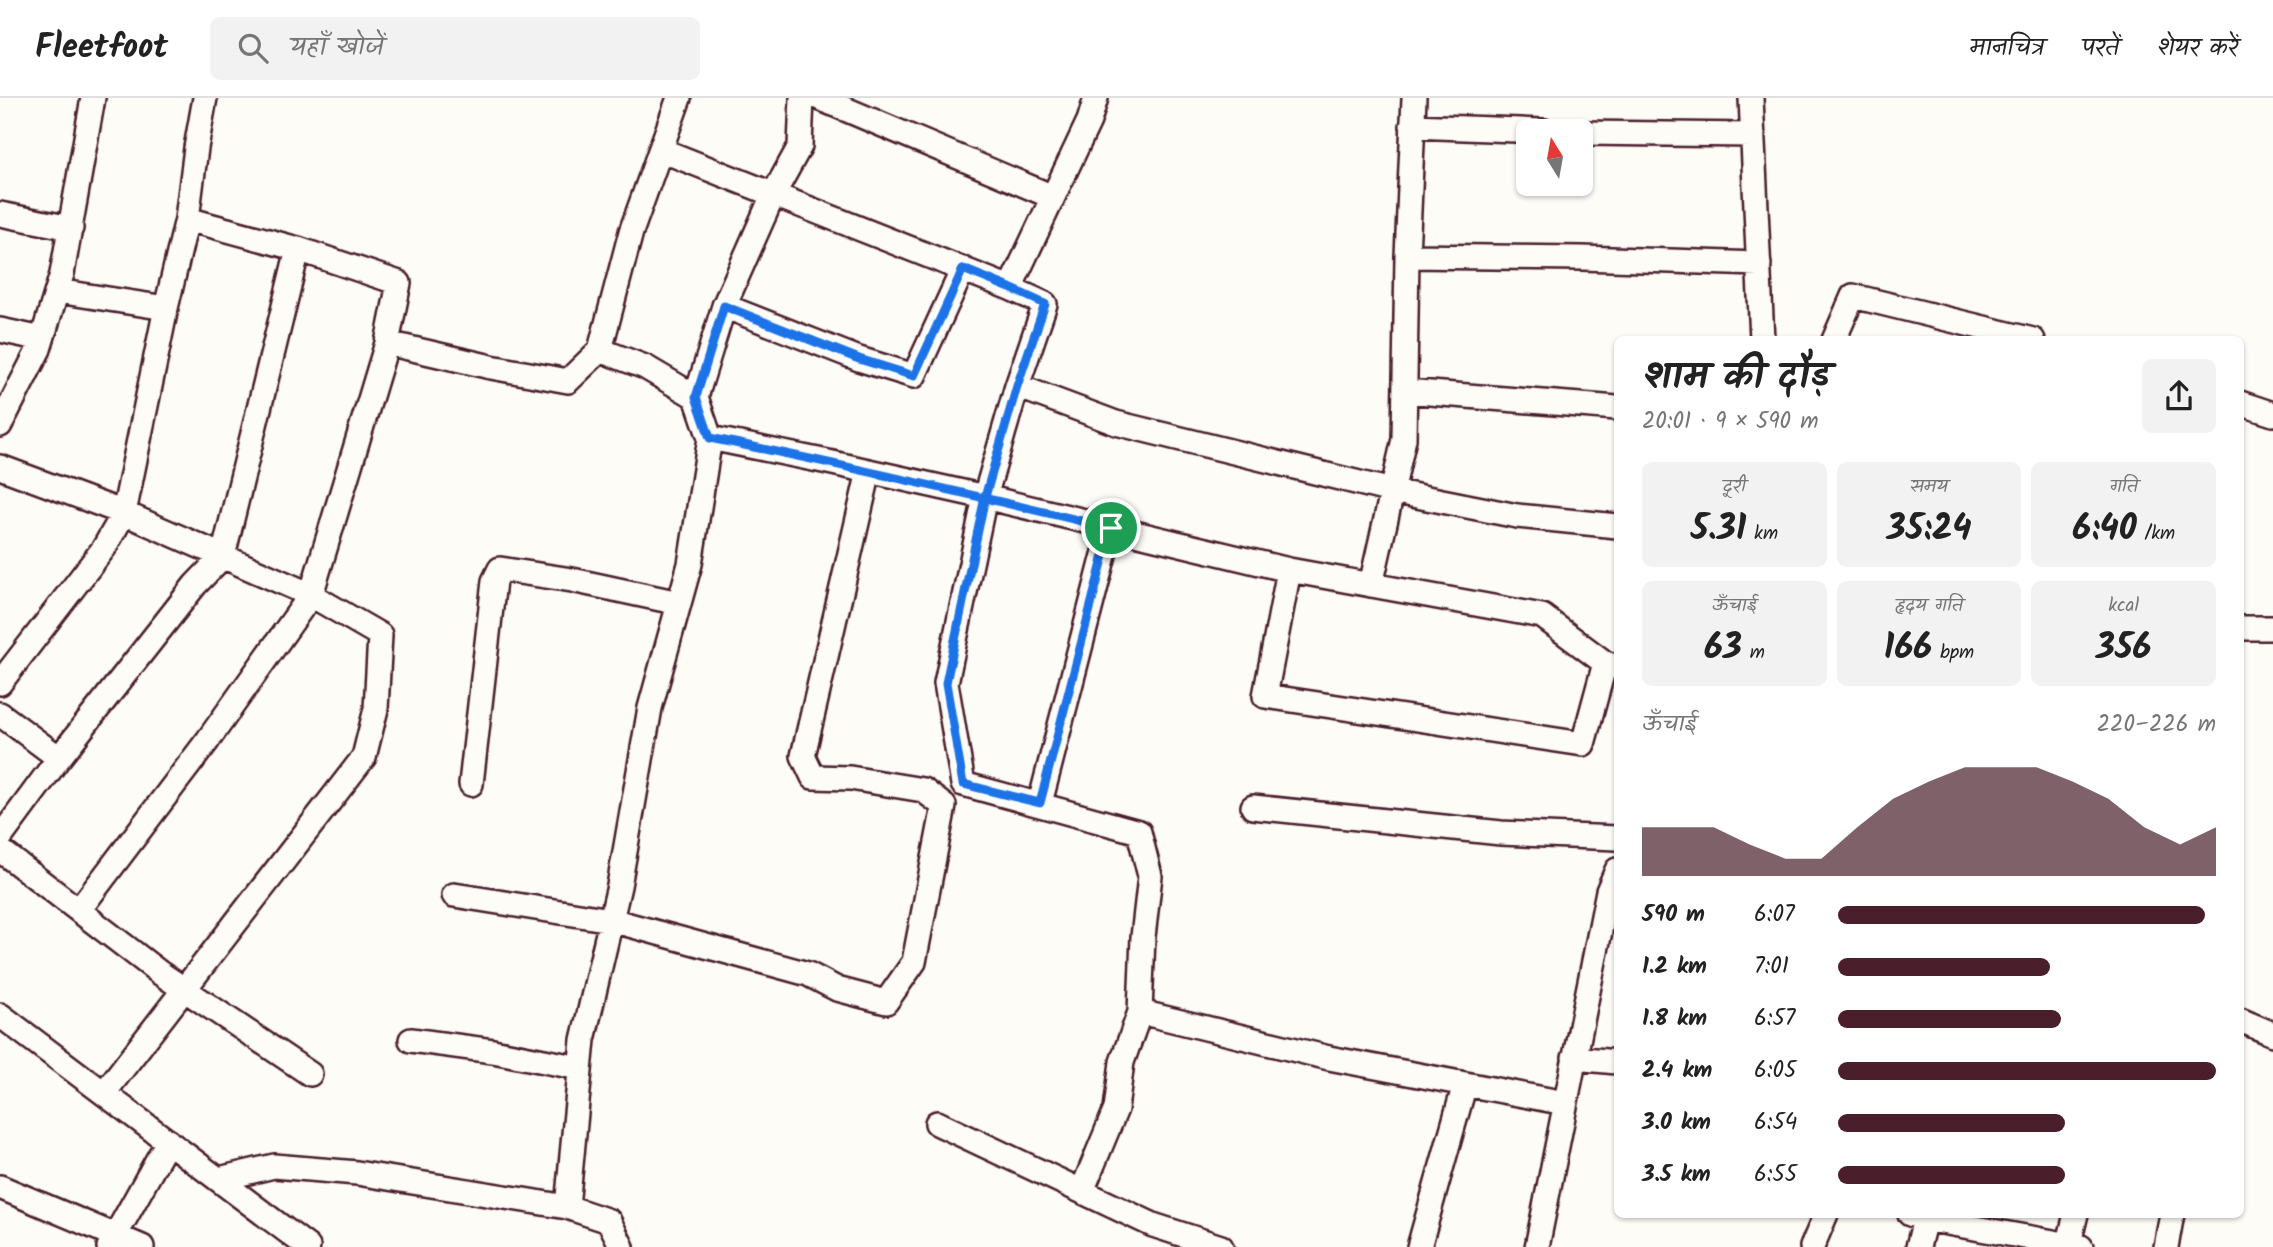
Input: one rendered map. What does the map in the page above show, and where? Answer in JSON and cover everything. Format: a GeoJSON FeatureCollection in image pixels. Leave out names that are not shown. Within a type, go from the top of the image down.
{"type":"FeatureCollection","features":[{"type":"Feature","properties":{"kind":"street"},"geometry":{"type":"LineString","coordinates":[[0,425],[39,349],[57,291],[71,228],[93,98]]}},
{"type":"Feature","properties":{"kind":"street"},"geometry":{"type":"LineString","coordinates":[[0,683],[104,548],[124,513],[187,219],[205,98]]}},
{"type":"Feature","properties":{"kind":"street"},"geometry":{"type":"LineString","coordinates":[[387,343],[568,381],[600,350],[631,232],[679,98]]}},
{"type":"Feature","properties":{"kind":"street"},"geometry":{"type":"LineString","coordinates":[[567,1207],[583,1040],[611,920],[650,708],[690,564],[710,438],[696,397],[724,306],[773,195],[800,146],[802,98]]}},
{"type":"Feature","properties":{"kind":"street"},"geometry":{"type":"LineString","coordinates":[[819,98],[1053,197]]}},
{"type":"Feature","properties":{"kind":"street"},"geometry":{"type":"LineString","coordinates":[[1010,288],[1088,121],[1096,98]]}},
{"type":"Feature","properties":{"kind":"street"},"geometry":{"type":"LineString","coordinates":[[1371,585],[1404,439],[1407,256],[1414,98]]}},
{"type":"Feature","properties":{"kind":"street"},"geometry":{"type":"LineString","coordinates":[[1751,98],[1762,336]]}},
{"type":"Feature","properties":{"kind":"street"},"geometry":{"type":"LineString","coordinates":[[1412,125],[1516,130]]}},
{"type":"Feature","properties":{"kind":"street"},"geometry":{"type":"LineString","coordinates":[[1593,133],[1753,135]]}},
{"type":"Feature","properties":{"kind":"street"},"geometry":{"type":"LineString","coordinates":[[661,150],[1045,304],[1017,386],[985,497],[946,683],[963,784],[1139,832],[1150,876],[1143,937],[1140,1012],[1122,1062],[1116,1109],[1082,1191]]}},
{"type":"Feature","properties":{"kind":"street"},"geometry":{"type":"LineString","coordinates":[[0,214],[71,228]]}},
{"type":"Feature","properties":{"kind":"street"},"geometry":{"type":"LineString","coordinates":[[79,910],[208,740],[311,595],[387,343],[399,283],[298,249],[187,219]]}},
{"type":"Feature","properties":{"kind":"street"},"geometry":{"type":"LineString","coordinates":[[0,838],[59,758],[195,586],[223,556],[298,249]]}},
{"type":"Feature","properties":{"kind":"street"},"geometry":{"type":"LineString","coordinates":[[1407,256],[1759,264]]}},
{"type":"Feature","properties":{"kind":"street"},"geometry":{"type":"LineString","coordinates":[[724,306],[859,359],[914,376],[963,269]]}},
{"type":"Feature","properties":{"kind":"street"},"geometry":{"type":"LineString","coordinates":[[57,291],[166,308]]}},
{"type":"Feature","properties":{"kind":"street"},"geometry":{"type":"LineString","coordinates":[[1836,336],[1853,296],[2017,336]]}},
{"type":"Feature","properties":{"kind":"street"},"geometry":{"type":"LineString","coordinates":[[0,330],[42,339]]}},
{"type":"Feature","properties":{"kind":"street"},"geometry":{"type":"LineString","coordinates":[[600,350],[645,367],[696,397]]}},
{"type":"Feature","properties":{"kind":"street"},"geometry":{"type":"LineString","coordinates":[[1017,386],[1116,423],[1392,491],[1517,516],[1614,526]]}},
{"type":"Feature","properties":{"kind":"street"},"geometry":{"type":"LineString","coordinates":[[1405,391],[1614,408]]}},
{"type":"Feature","properties":{"kind":"street"},"geometry":{"type":"LineString","coordinates":[[2244,404],[2273,414]]}},
{"type":"Feature","properties":{"kind":"street"},"geometry":{"type":"LineString","coordinates":[[710,438],[985,497],[1289,570],[1542,616],[1611,665],[1583,744],[1265,696],[1289,570]]}},
{"type":"Feature","properties":{"kind":"street"},"geometry":{"type":"LineString","coordinates":[[0,467],[124,513],[223,556],[311,595],[380,635],[376,709],[364,757],[104,1093]]}},
{"type":"Feature","properties":{"kind":"street"},"geometry":{"type":"LineString","coordinates":[[454,895],[611,920],[808,974],[837,989],[886,1002],[914,962],[944,806],[923,790],[850,778],[813,777],[803,756],[869,471]]}},
{"type":"Feature","properties":{"kind":"street"},"geometry":{"type":"LineString","coordinates":[[1040,803],[1111,528]]}},
{"type":"Feature","properties":{"kind":"street"},"geometry":{"type":"LineString","coordinates":[[471,784],[494,581],[500,569],[572,580],[679,603]]}},
{"type":"Feature","properties":{"kind":"street"},"geometry":{"type":"LineString","coordinates":[[2244,628],[2273,628]]}},
{"type":"Feature","properties":{"kind":"street"},"geometry":{"type":"LineString","coordinates":[[0,714],[59,758]]}},
{"type":"Feature","properties":{"kind":"street"},"geometry":{"type":"LineString","coordinates":[[1253,807],[1501,833],[1614,838]]}},
{"type":"Feature","properties":{"kind":"street"},"geometry":{"type":"LineString","coordinates":[[0,850],[183,989],[310,1074]]}},
{"type":"Feature","properties":{"kind":"street"},"geometry":{"type":"LineString","coordinates":[[1537,1247],[1608,891],[1614,877]]}},
{"type":"Feature","properties":{"kind":"street"},"geometry":{"type":"LineString","coordinates":[[1140,1012],[1329,1058],[1566,1102]]}},
{"type":"Feature","properties":{"kind":"street"},"geometry":{"type":"LineString","coordinates":[[0,1015],[308,1247]]}},
{"type":"Feature","properties":{"kind":"street"},"geometry":{"type":"LineString","coordinates":[[2244,1022],[2273,1034]]}},
{"type":"Feature","properties":{"kind":"street"},"geometry":{"type":"LineString","coordinates":[[411,1040],[493,1051],[580,1068]]}},
{"type":"Feature","properties":{"kind":"street"},"geometry":{"type":"LineString","coordinates":[[1574,1058],[1614,1062]]}},
{"type":"Feature","properties":{"kind":"street"},"geometry":{"type":"LineString","coordinates":[[1419,1247],[1465,1084]]}},
{"type":"Feature","properties":{"kind":"street"},"geometry":{"type":"LineString","coordinates":[[937,1123],[1153,1225],[1180,1241],[1220,1247]]}},
{"type":"Feature","properties":{"kind":"street"},"geometry":{"type":"LineString","coordinates":[[112,1242],[168,1141]]}},
{"type":"Feature","properties":{"kind":"street"},"geometry":{"type":"LineString","coordinates":[[219,1179],[274,1166],[357,1173],[567,1207],[609,1222],[622,1247]]}},
{"type":"Feature","properties":{"kind":"street"},"geometry":{"type":"LineString","coordinates":[[0,1187],[112,1242],[142,1247]]}},
{"type":"Feature","properties":{"kind":"street"},"geometry":{"type":"LineString","coordinates":[[1812,1247],[1824,1218]]}},
{"type":"Feature","properties":{"kind":"street"},"geometry":{"type":"LineString","coordinates":[[1917,1218],[1918,1247]]}},
{"type":"Feature","properties":{"kind":"street"},"geometry":{"type":"LineString","coordinates":[[1922,1218],[2073,1246],[2076,1218]]}},
{"type":"Feature","properties":{"kind":"street"},"geometry":{"type":"LineString","coordinates":[[2166,1247],[2171,1218]]}},
{"type":"Feature","properties":{"kind":"route"},"geometry":{"type":"LineString","coordinates":[[1111,528],[985,497],[710,438],[696,397],[724,306],[859,359],[914,376],[963,269],[1045,304],[1017,386],[985,497],[946,683],[963,784],[1040,803],[1111,528]]}}]}
